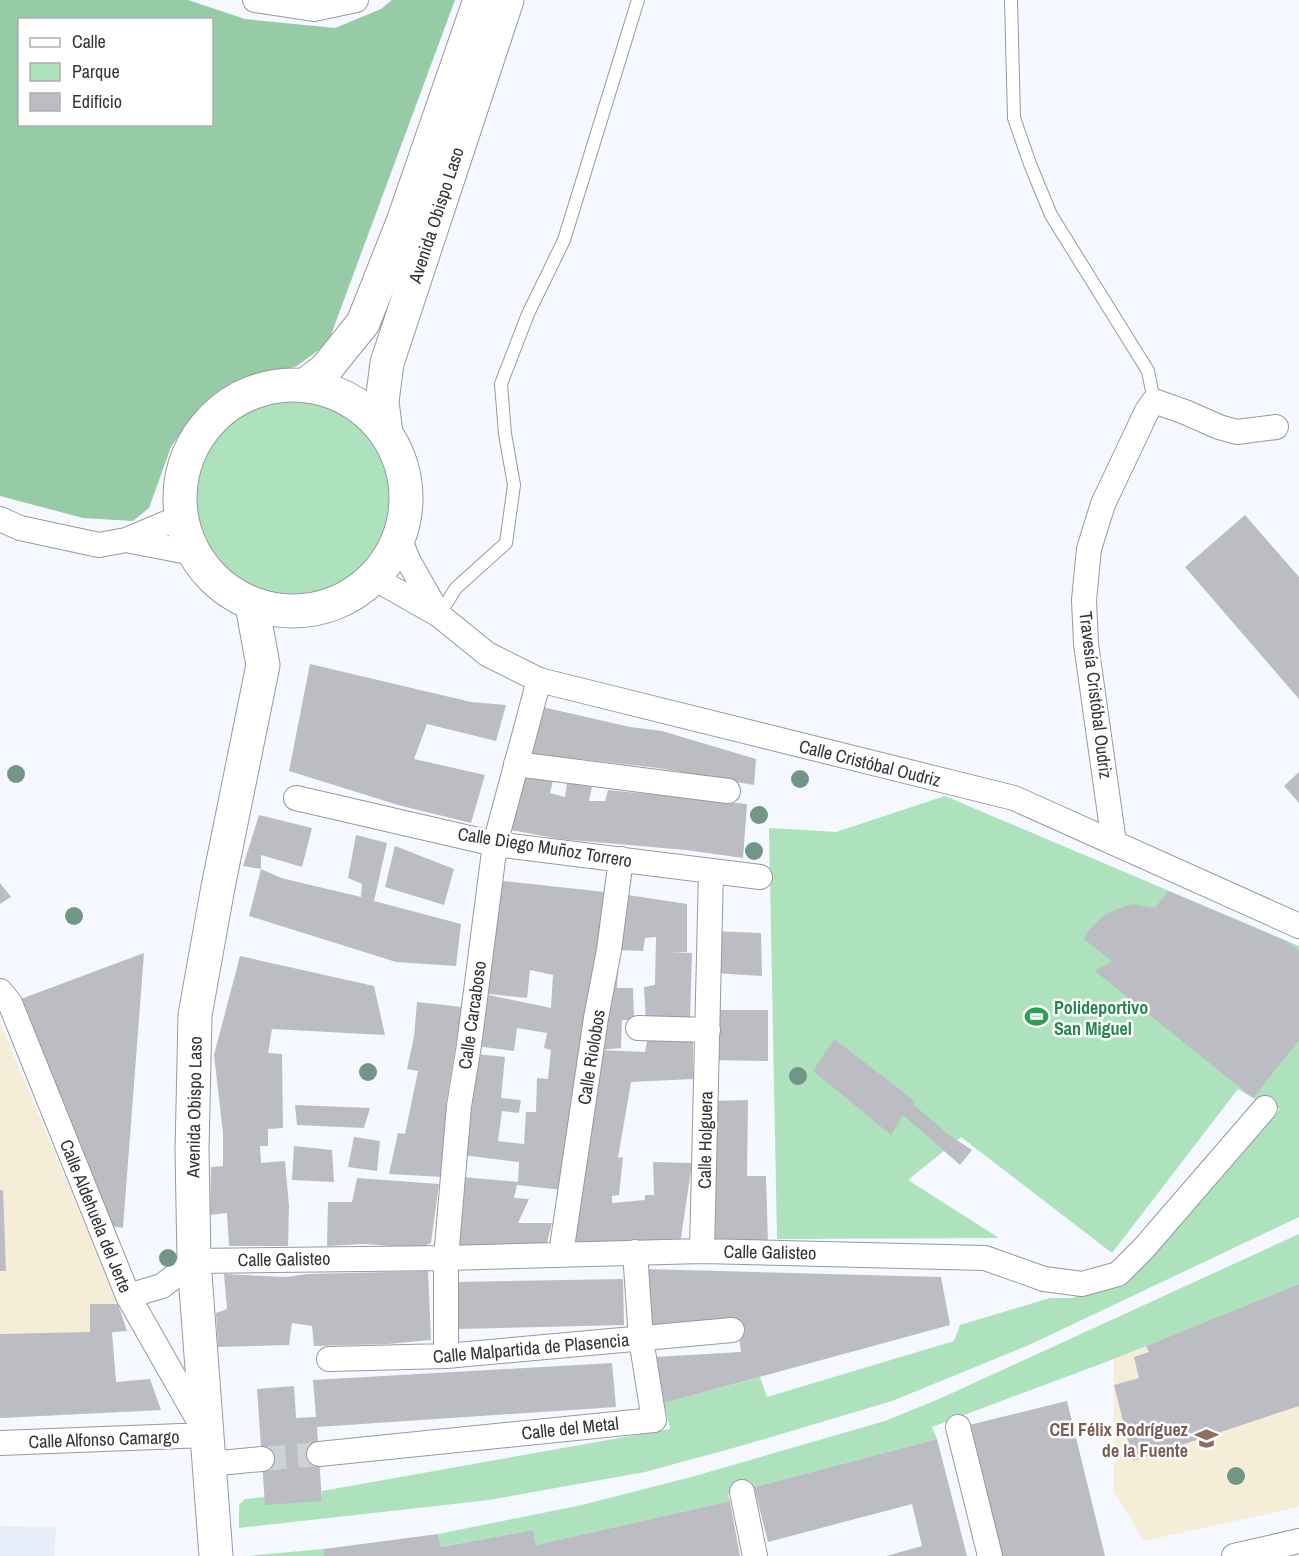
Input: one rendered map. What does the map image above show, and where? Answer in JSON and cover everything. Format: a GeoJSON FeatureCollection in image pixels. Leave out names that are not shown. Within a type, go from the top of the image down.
{"type":"FeatureCollection","features":[{"type":"Feature","properties":{"kind":"main road","name":"Avenida Obispo Laso"},"geometry":{"type":"LineString","coordinates":[[305,385],[325,370],[363,323],[404,222],[480,0]]}},
{"type":"Feature","properties":{"kind":"main road","name":"Avenida Obispo Laso"},"geometry":{"type":"LineString","coordinates":[[386,433],[382,402],[387,363],[507,0]]}},
{"type":"Feature","properties":{"kind":"main road"},"geometry":{"type":"LineString","coordinates":[[305,385],[336,393],[364,409],[386,433],[402,466],[406,502],[399,538],[389,559],[374,578],[354,595],[330,606],[304,612],[277,611],[252,605],[228,592],[209,574],[193,553],[185,535],[181,517],[180,487],[186,458],[201,431],[221,410],[247,394],[276,386],[305,385]]}},
{"type":"Feature","properties":{"kind":"main road","name":"Avenida Obispo Laso"},"geometry":{"type":"LineString","coordinates":[[216,1556],[195,1261],[192,1150],[195,1014],[263,665],[252,605]]}},
{"type":"Feature","properties":{"kind":"main road","name":"Avenida Obispo Laso"},"geometry":{"type":"LineString","coordinates":[[263,665],[304,612]]}},
{"type":"Feature","properties":{"kind":"street"},"geometry":{"type":"LineString","coordinates":[[255,0],[314,9],[356,0]]}},
{"type":"Feature","properties":{"kind":"street"},"geometry":{"type":"LineString","coordinates":[[1154,401],[1237,432],[1276,428]]}},
{"type":"Feature","properties":{"kind":"street","name":"Travesía Cristóbal Oudriz"},"geometry":{"type":"LineString","coordinates":[[1114,843],[1086,644],[1084,600],[1089,549],[1103,504],[1147,411],[1154,401]]}},
{"type":"Feature","properties":{"kind":"street"},"geometry":{"type":"LineString","coordinates":[[0,519],[20,528],[99,545],[126,540],[181,517]]}},
{"type":"Feature","properties":{"kind":"street","name":"Calle Cristóbal Oudriz"},"geometry":{"type":"LineString","coordinates":[[399,538],[409,562],[440,615]]}},
{"type":"Feature","properties":{"kind":"street"},"geometry":{"type":"LineString","coordinates":[[126,540],[193,553]]}},
{"type":"Feature","properties":{"kind":"street","name":"Calle Cristóbal Oudriz"},"geometry":{"type":"LineString","coordinates":[[374,578],[440,615],[487,654],[539,680],[1014,798],[1299,926]]}},
{"type":"Feature","properties":{"kind":"street","name":"Calle Carcaboso"},"geometry":{"type":"LineString","coordinates":[[446,1356],[446,1258],[459,1106],[470,1045],[495,844],[539,680]]}},
{"type":"Feature","properties":{"kind":"street"},"geometry":{"type":"LineString","coordinates":[[516,764],[728,791]]}},
{"type":"Feature","properties":{"kind":"street","name":"Calle Diego Muñoz Torrero"},"geometry":{"type":"LineString","coordinates":[[297,798],[495,844],[760,877]]}},
{"type":"Feature","properties":{"kind":"street","name":"Calle Riolobos"},"geometry":{"type":"LineString","coordinates":[[561,1254],[621,860]]}},
{"type":"Feature","properties":{"kind":"street","name":"Calle Holguera"},"geometry":{"type":"LineString","coordinates":[[702,1251],[711,871]]}},
{"type":"Feature","properties":{"kind":"street","name":"Calle Aldehuela del Jerte"},"geometry":{"type":"LineString","coordinates":[[0,991],[10,1003],[128,1296],[208,1450]]}},
{"type":"Feature","properties":{"kind":"street"},"geometry":{"type":"LineString","coordinates":[[639,1028],[708,1030]]}},
{"type":"Feature","properties":{"kind":"street","name":"Calle Galisteo"},"geometry":{"type":"LineString","coordinates":[[195,1261],[446,1258],[702,1251],[985,1258],[1044,1280],[1082,1284],[1118,1274],[1144,1248],[1265,1108]]}},
{"type":"Feature","properties":{"kind":"street","name":"Calle del Metal"},"geometry":{"type":"LineString","coordinates":[[319,1454],[654,1420],[641,1339],[635,1252]]}},
{"type":"Feature","properties":{"kind":"street"},"geometry":{"type":"LineString","coordinates":[[128,1296],[162,1286],[195,1261]]}},
{"type":"Feature","properties":{"kind":"street","name":"Calle Malpartida de Plasencia"},"geometry":{"type":"LineString","coordinates":[[329,1359],[446,1356],[732,1330]]}},
{"type":"Feature","properties":{"kind":"street"},"geometry":{"type":"LineString","coordinates":[[958,1427],[990,1556]]}},
{"type":"Feature","properties":{"kind":"street","name":"Calle Alfonso Camargo"},"geometry":{"type":"LineString","coordinates":[[0,1443],[208,1450],[262,1459]]}},
{"type":"Feature","properties":{"kind":"street"},"geometry":{"type":"LineString","coordinates":[[742,1492],[755,1556]]}},
{"type":"Feature","properties":{"kind":"street"},"geometry":{"type":"LineString","coordinates":[[1234,1556],[1268,1552],[1299,1541]]}},
{"type":"Feature","properties":{"kind":"lane"},"geometry":{"type":"LineString","coordinates":[[440,615],[456,588],[506,543],[514,485],[505,434],[501,384],[528,314],[564,240],[638,0]]}},
{"type":"Feature","properties":{"kind":"lane"},"geometry":{"type":"LineString","coordinates":[[1011,0],[1014,118],[1051,215],[1148,371],[1154,401]]}},
{"type":"Feature","properties":{"kind":"shaded area"},"geometry":{"type":"Polygon","coordinates":[[[0,1022],[118,1304],[127,1331],[112,1333],[116,1382],[150,1379],[161,1410],[0,1418],[0,1022]]]}},
{"type":"Feature","properties":{"kind":"shaded area","name":"CEI Félix Rodríguez de la Fuente"},"geometry":{"type":"Polygon","coordinates":[[[1299,1284],[1299,1507],[1144,1541],[1114,1492],[1114,1359],[1299,1284]]]}},
{"type":"Feature","properties":{"kind":"shaded area"},"geometry":{"type":"Polygon","coordinates":[[[0,1526],[56,1527],[54,1556],[0,1556],[0,1526]]]}},
{"type":"Feature","properties":{"kind":"green space"},"geometry":{"type":"Polygon","coordinates":[[[0,0],[188,0],[245,19],[335,28],[381,9],[392,0],[455,0],[328,343],[297,366],[251,378],[228,388],[195,413],[171,447],[149,508],[133,521],[83,518],[0,496],[0,0]]]}},
{"type":"Feature","properties":{"kind":"green space"},"geometry":{"type":"Polygon","coordinates":[[[283,400],[303,400],[339,411],[362,428],[374,443],[383,460],[390,487],[390,507],[383,534],[374,551],[362,566],[347,578],[330,587],[303,594],[283,594],[247,583],[218,559],[207,543],[200,525],[196,507],[196,487],[207,451],[231,422],[247,411],[265,404],[283,400]]]}},
{"type":"Feature","properties":{"kind":"green space","name":"Polideportivo San Miguel"},"geometry":{"type":"Polygon","coordinates":[[[945,796],[1299,946],[1299,1217],[1029,1345],[892,1401],[744,1445],[645,1472],[489,1500],[239,1528],[239,1505],[245,1499],[265,1497],[322,1501],[322,1491],[670,1429],[664,1403],[760,1377],[767,1397],[954,1341],[960,1325],[1050,1298],[1072,1298],[1118,1284],[1139,1266],[1280,1109],[1238,1089],[1112,1253],[961,1137],[908,1180],[999,1238],[777,1239],[769,828],[836,832],[945,796]]]}},
{"type":"Feature","properties":{"kind":"green space"},"geometry":{"type":"Polygon","coordinates":[[[1299,1234],[1299,1284],[1114,1359],[932,1427],[937,1439],[728,1494],[730,1501],[536,1545],[533,1530],[441,1547],[438,1534],[582,1505],[695,1476],[885,1421],[939,1399],[1299,1234]]]}},
{"type":"Feature","properties":{"kind":"green space"},"geometry":{"type":"Polygon","coordinates":[[[324,1549],[324,1556],[247,1556],[324,1549]]]}},
{"type":"Feature","properties":{"kind":"building"},"geometry":{"type":"Polygon","coordinates":[[[1245,515],[1299,577],[1299,699],[1185,567],[1245,515]]]}},
{"type":"Feature","properties":{"kind":"building"},"geometry":{"type":"Polygon","coordinates":[[[310,664],[471,702],[506,705],[496,741],[427,724],[414,759],[485,775],[471,823],[398,805],[289,771],[310,664]]]}},
{"type":"Feature","properties":{"kind":"building"},"geometry":{"type":"Polygon","coordinates":[[[538,706],[630,727],[662,731],[756,759],[754,785],[658,768],[526,753],[538,706]]]}},
{"type":"Feature","properties":{"kind":"building"},"geometry":{"type":"Polygon","coordinates":[[[1299,772],[1299,803],[1284,786],[1299,772]]]}},
{"type":"Feature","properties":{"kind":"building"},"geometry":{"type":"Polygon","coordinates":[[[519,776],[553,780],[550,793],[565,797],[567,783],[592,787],[589,801],[605,801],[608,790],[747,804],[743,858],[686,850],[560,839],[499,828],[519,776]]]}},
{"type":"Feature","properties":{"kind":"building"},"geometry":{"type":"Polygon","coordinates":[[[259,815],[312,828],[302,867],[261,855],[261,869],[243,866],[259,815]]]}},
{"type":"Feature","properties":{"kind":"building"},"geometry":{"type":"Polygon","coordinates":[[[356,835],[387,843],[374,901],[461,924],[456,966],[396,962],[249,916],[261,869],[281,878],[361,897],[362,884],[348,878],[356,835]]]}},
{"type":"Feature","properties":{"kind":"building"},"geometry":{"type":"Polygon","coordinates":[[[395,846],[454,869],[444,905],[385,887],[395,846]]]}},
{"type":"Feature","properties":{"kind":"building"},"geometry":{"type":"Polygon","coordinates":[[[495,880],[605,892],[603,920],[591,984],[563,1190],[517,1185],[514,1198],[529,1199],[518,1223],[552,1223],[546,1247],[451,1245],[462,1177],[518,1182],[519,1162],[455,1154],[468,1053],[505,1057],[501,1098],[521,1100],[519,1113],[502,1111],[498,1141],[524,1144],[526,1112],[536,1112],[537,1078],[548,1079],[551,1050],[544,1048],[547,1033],[517,1028],[514,1051],[469,1045],[495,880]],[[530,970],[527,998],[479,993],[551,1008],[553,975],[530,970]]]}},
{"type":"Feature","properties":{"kind":"building"},"geometry":{"type":"Polygon","coordinates":[[[0,883],[11,897],[0,904],[0,883]]]}},
{"type":"Feature","properties":{"kind":"building"},"geometry":{"type":"Polygon","coordinates":[[[1168,891],[1286,941],[1299,951],[1299,1040],[1253,1098],[1095,971],[1112,961],[1084,939],[1088,931],[1103,916],[1117,909],[1133,904],[1155,908],[1168,891]]]}},
{"type":"Feature","properties":{"kind":"building"},"geometry":{"type":"Polygon","coordinates":[[[628,895],[687,904],[687,952],[669,952],[692,953],[690,1021],[646,1021],[644,987],[655,985],[656,937],[645,938],[643,951],[619,950],[628,895]]]}},
{"type":"Feature","properties":{"kind":"building"},"geometry":{"type":"Polygon","coordinates":[[[713,931],[761,933],[762,976],[713,973],[713,931]]]}},
{"type":"Feature","properties":{"kind":"building"},"geometry":{"type":"Polygon","coordinates":[[[609,950],[619,950],[617,988],[633,988],[634,1020],[622,1020],[621,1048],[600,1050],[645,1052],[648,1036],[693,1036],[693,1079],[631,1082],[618,1158],[623,1157],[619,1195],[612,1196],[612,1203],[645,1200],[645,1195],[654,1195],[653,1162],[692,1163],[680,1245],[565,1244],[579,1160],[582,1160],[600,1018],[596,1018],[609,950]]]}},
{"type":"Feature","properties":{"kind":"building"},"geometry":{"type":"Polygon","coordinates":[[[144,953],[123,1228],[111,1226],[10,1003],[144,953]]]}},
{"type":"Feature","properties":{"kind":"building"},"geometry":{"type":"Polygon","coordinates":[[[240,956],[374,986],[385,1035],[272,1029],[268,1053],[282,1054],[283,1128],[268,1129],[268,1146],[260,1146],[261,1163],[285,1161],[289,1206],[288,1246],[229,1246],[227,1213],[210,1215],[211,1167],[223,1166],[223,1133],[214,1055],[240,956]]]}},
{"type":"Feature","properties":{"kind":"building"},"geometry":{"type":"Polygon","coordinates":[[[417,1002],[462,1007],[446,1104],[443,1177],[389,1174],[398,1133],[405,1134],[418,1071],[407,1069],[414,1037],[417,1002]]]}},
{"type":"Feature","properties":{"kind":"building"},"geometry":{"type":"Polygon","coordinates":[[[712,1010],[768,1010],[768,1061],[712,1060],[712,1010]]]}},
{"type":"Feature","properties":{"kind":"building"},"geometry":{"type":"Polygon","coordinates":[[[834,1039],[915,1101],[913,1104],[949,1135],[972,1150],[960,1165],[903,1115],[891,1135],[813,1071],[834,1039]]]}},
{"type":"Feature","properties":{"kind":"building"},"geometry":{"type":"Polygon","coordinates":[[[748,1100],[747,1176],[766,1176],[768,1244],[717,1245],[708,1237],[712,1101],[748,1100]]]}},
{"type":"Feature","properties":{"kind":"building"},"geometry":{"type":"Polygon","coordinates":[[[295,1105],[370,1108],[364,1128],[297,1125],[295,1105]]]}},
{"type":"Feature","properties":{"kind":"building"},"geometry":{"type":"Polygon","coordinates":[[[354,1137],[380,1141],[377,1171],[348,1167],[354,1137]]]}},
{"type":"Feature","properties":{"kind":"building"},"geometry":{"type":"Polygon","coordinates":[[[294,1146],[332,1150],[334,1182],[292,1180],[294,1146]]]}},
{"type":"Feature","properties":{"kind":"building"},"geometry":{"type":"Polygon","coordinates":[[[357,1178],[439,1184],[431,1243],[420,1248],[365,1244],[327,1246],[328,1202],[352,1202],[357,1178]]]}},
{"type":"Feature","properties":{"kind":"building"},"geometry":{"type":"Polygon","coordinates":[[[0,1190],[3,1190],[6,1271],[0,1271],[0,1190]]]}},
{"type":"Feature","properties":{"kind":"building"},"geometry":{"type":"Polygon","coordinates":[[[644,1269],[941,1277],[950,1325],[664,1403],[654,1357],[741,1352],[737,1323],[648,1329],[644,1269]]]}},
{"type":"Feature","properties":{"kind":"building"},"geometry":{"type":"Polygon","coordinates":[[[428,1271],[431,1340],[314,1346],[312,1326],[292,1323],[289,1345],[218,1347],[216,1313],[227,1309],[224,1274],[286,1277],[307,1274],[428,1271]]]}},
{"type":"Feature","properties":{"kind":"building"},"geometry":{"type":"Polygon","coordinates":[[[623,1279],[624,1325],[458,1329],[457,1282],[623,1279]]]}},
{"type":"Feature","properties":{"kind":"building"},"geometry":{"type":"Polygon","coordinates":[[[1299,1284],[1299,1406],[1133,1461],[1114,1385],[1139,1378],[1134,1357],[1149,1352],[1146,1346],[1299,1284]]]}},
{"type":"Feature","properties":{"kind":"building"},"geometry":{"type":"Polygon","coordinates":[[[90,1304],[118,1304],[127,1331],[112,1332],[116,1382],[150,1379],[161,1410],[0,1418],[0,1334],[90,1332],[90,1304]]]}},
{"type":"Feature","properties":{"kind":"building"},"geometry":{"type":"Polygon","coordinates":[[[612,1363],[616,1407],[317,1427],[322,1501],[265,1505],[257,1389],[294,1386],[296,1418],[316,1417],[313,1380],[612,1363]]]}},
{"type":"Feature","properties":{"kind":"building"},"geometry":{"type":"Polygon","coordinates":[[[1067,1401],[1105,1556],[1001,1556],[969,1425],[1067,1401]]]}},
{"type":"Feature","properties":{"kind":"building"},"geometry":{"type":"Polygon","coordinates":[[[937,1439],[967,1556],[886,1556],[922,1546],[912,1504],[768,1542],[754,1487],[937,1439]]]}},
{"type":"Feature","properties":{"kind":"building"},"geometry":{"type":"Polygon","coordinates":[[[730,1501],[740,1556],[324,1556],[324,1549],[438,1534],[441,1547],[533,1530],[536,1545],[730,1501]]]}},
{"type":"Feature","properties":{"kind":"tunnel"},"geometry":{"type":"LineString","coordinates":[[262,1459],[319,1454]]}},
{"type":"Feature","properties":{"kind":"place","name":"Polideportivo San Miguel"},"geometry":{"type":"Point","coordinates":[1036,1017]}},
{"type":"Feature","properties":{"kind":"place","name":"CEI Félix Rodríguez de la Fuente"},"geometry":{"type":"Point","coordinates":[1206,1439]}}]}
